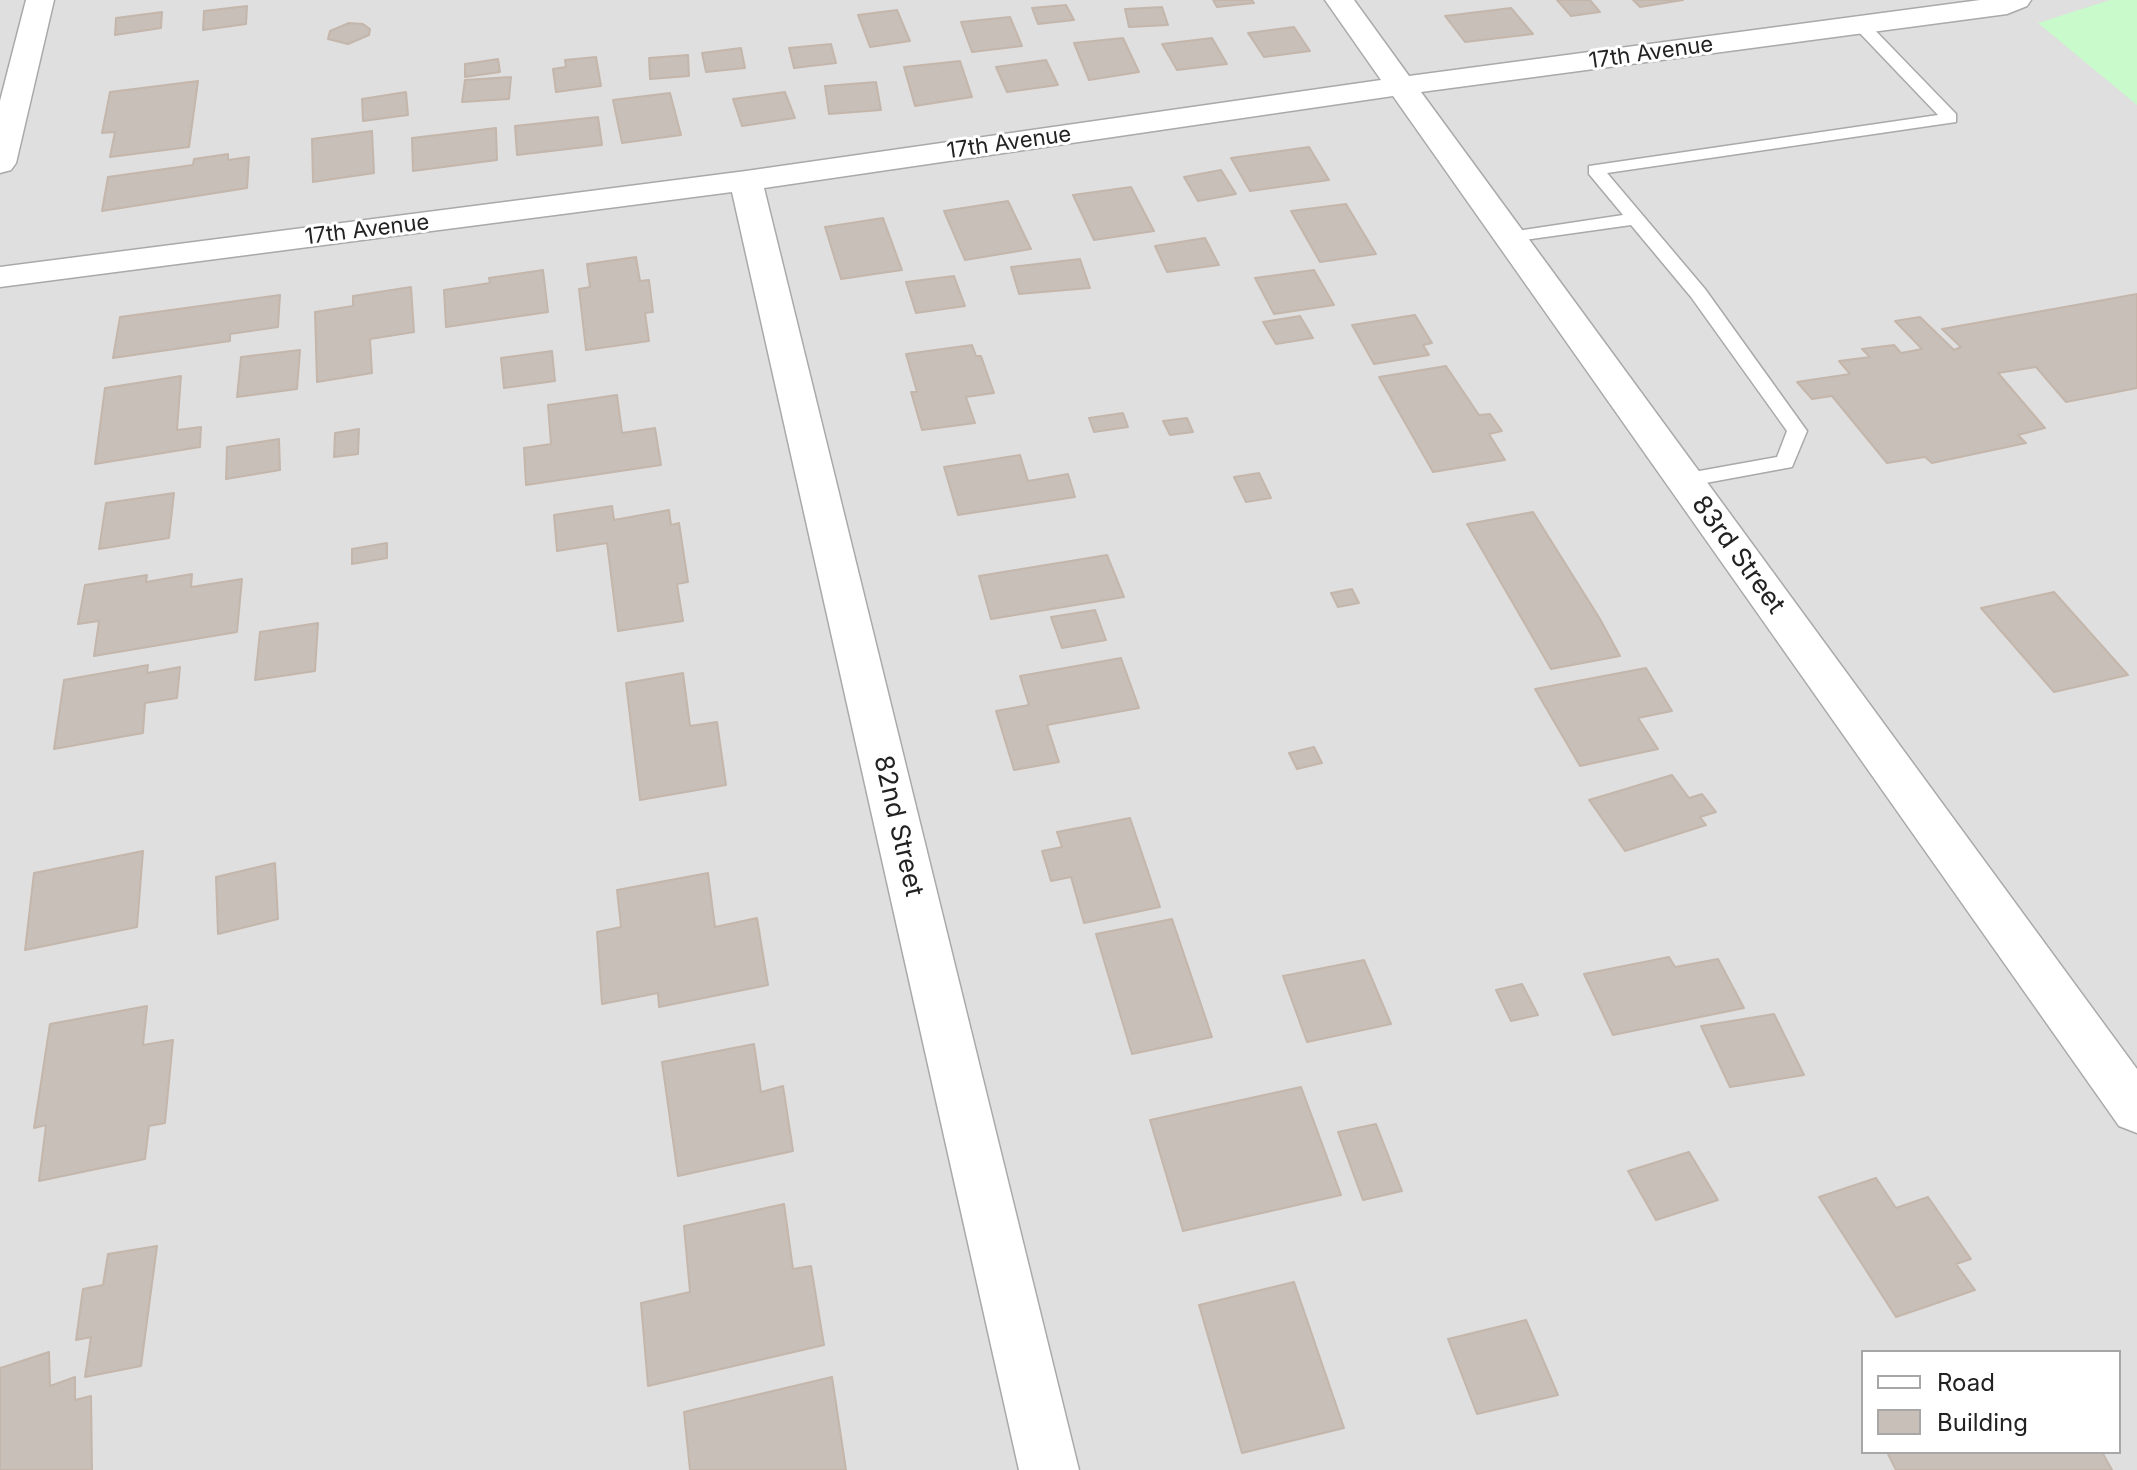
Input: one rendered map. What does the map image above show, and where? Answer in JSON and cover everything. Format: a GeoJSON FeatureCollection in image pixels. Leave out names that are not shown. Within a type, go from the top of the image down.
{"type":"FeatureCollection","features":[{"type":"Feature","properties":{"kind":"street"},"geometry":{"type":"LineString","coordinates":[[0,163],[40,0]]}},
{"type":"Feature","properties":{"kind":"street","name":"83rd Street"},"geometry":{"type":"LineString","coordinates":[[1339,0],[2137,1110]]}},
{"type":"Feature","properties":{"kind":"street","name":"17th Avenue"},"geometry":{"type":"LineString","coordinates":[[0,277],[746,181],[1401,86],[2007,5],[2017,0]]}},
{"type":"Feature","properties":{"kind":"street","name":"82nd Street"},"geometry":{"type":"LineString","coordinates":[[746,181],[1049,1470]]}},
{"type":"Feature","properties":{"kind":"lane"},"geometry":{"type":"LineString","coordinates":[[1684,480],[1785,462],[1797,431],[1698,293],[1595,170],[1950,118],[1861,25]]}},
{"type":"Feature","properties":{"kind":"lane"},"geometry":{"type":"LineString","coordinates":[[1510,237],[1636,219]]}},
{"type":"Feature","properties":{"kind":"shaded area"},"geometry":{"type":"Polygon","coordinates":[[[0,0],[2137,0],[2137,1470],[0,1470],[0,0]]]}},
{"type":"Feature","properties":{"kind":"green space"},"geometry":{"type":"Polygon","coordinates":[[[2110,0],[2137,0],[2137,105],[2038,23],[2110,0]]]}},
{"type":"Feature","properties":{"kind":"building"},"geometry":{"type":"Polygon","coordinates":[[[1213,0],[1252,0],[1254,3],[1217,7],[1213,0]]]}},
{"type":"Feature","properties":{"kind":"building"},"geometry":{"type":"Polygon","coordinates":[[[1557,0],[1590,0],[1600,12],[1571,16],[1557,0]]]}},
{"type":"Feature","properties":{"kind":"building"},"geometry":{"type":"Polygon","coordinates":[[[1633,0],[1683,0],[1640,7],[1633,0]]]}},
{"type":"Feature","properties":{"kind":"building"},"geometry":{"type":"Polygon","coordinates":[[[1066,5],[1074,20],[1038,24],[1032,8],[1066,5]]]}},
{"type":"Feature","properties":{"kind":"building"},"geometry":{"type":"Polygon","coordinates":[[[247,6],[246,24],[203,30],[204,11],[247,6]]]}},
{"type":"Feature","properties":{"kind":"building"},"geometry":{"type":"Polygon","coordinates":[[[1162,7],[1168,25],[1129,27],[1125,9],[1162,7]]]}},
{"type":"Feature","properties":{"kind":"building"},"geometry":{"type":"Polygon","coordinates":[[[1511,8],[1533,34],[1465,42],[1445,16],[1511,8]]]}},
{"type":"Feature","properties":{"kind":"building"},"geometry":{"type":"Polygon","coordinates":[[[897,10],[910,41],[870,47],[858,15],[897,10]]]}},
{"type":"Feature","properties":{"kind":"building"},"geometry":{"type":"Polygon","coordinates":[[[162,12],[161,28],[115,35],[116,18],[162,12]]]}},
{"type":"Feature","properties":{"kind":"building"},"geometry":{"type":"Polygon","coordinates":[[[1010,17],[1022,46],[972,52],[961,22],[1010,17]]]}},
{"type":"Feature","properties":{"kind":"building"},"geometry":{"type":"Polygon","coordinates":[[[349,23],[363,24],[370,29],[369,35],[348,44],[328,39],[330,31],[349,23]]]}},
{"type":"Feature","properties":{"kind":"building"},"geometry":{"type":"Polygon","coordinates":[[[1294,27],[1310,51],[1264,57],[1248,33],[1294,27]]]}},
{"type":"Feature","properties":{"kind":"building"},"geometry":{"type":"Polygon","coordinates":[[[1123,38],[1139,72],[1089,80],[1074,43],[1123,38]]]}},
{"type":"Feature","properties":{"kind":"building"},"geometry":{"type":"Polygon","coordinates":[[[1212,38],[1227,64],[1177,70],[1162,44],[1212,38]]]}},
{"type":"Feature","properties":{"kind":"building"},"geometry":{"type":"Polygon","coordinates":[[[831,44],[836,63],[794,68],[789,48],[831,44]]]}},
{"type":"Feature","properties":{"kind":"building"},"geometry":{"type":"Polygon","coordinates":[[[741,48],[745,68],[706,72],[702,53],[741,48]]]}},
{"type":"Feature","properties":{"kind":"building"},"geometry":{"type":"Polygon","coordinates":[[[688,55],[689,76],[650,79],[649,58],[688,55]]]}},
{"type":"Feature","properties":{"kind":"building"},"geometry":{"type":"Polygon","coordinates":[[[596,57],[601,86],[556,92],[553,69],[566,67],[565,60],[596,57]]]}},
{"type":"Feature","properties":{"kind":"building"},"geometry":{"type":"Polygon","coordinates":[[[498,59],[500,72],[465,77],[465,64],[498,59]]]}},
{"type":"Feature","properties":{"kind":"building"},"geometry":{"type":"Polygon","coordinates":[[[1046,60],[1058,85],[1007,92],[996,67],[1046,60]]]}},
{"type":"Feature","properties":{"kind":"building"},"geometry":{"type":"Polygon","coordinates":[[[960,61],[972,97],[915,106],[904,67],[960,61]]]}},
{"type":"Feature","properties":{"kind":"building"},"geometry":{"type":"Polygon","coordinates":[[[511,77],[509,99],[462,102],[465,80],[511,77]]]}},
{"type":"Feature","properties":{"kind":"building"},"geometry":{"type":"Polygon","coordinates":[[[198,81],[189,147],[110,157],[115,132],[102,133],[110,92],[198,81]]]}},
{"type":"Feature","properties":{"kind":"building"},"geometry":{"type":"Polygon","coordinates":[[[876,82],[881,110],[829,114],[825,86],[876,82]]]}},
{"type":"Feature","properties":{"kind":"building"},"geometry":{"type":"Polygon","coordinates":[[[406,92],[408,115],[363,121],[362,99],[406,92]]]}},
{"type":"Feature","properties":{"kind":"building"},"geometry":{"type":"Polygon","coordinates":[[[785,92],[795,118],[742,126],[733,99],[785,92]]]}},
{"type":"Feature","properties":{"kind":"building"},"geometry":{"type":"Polygon","coordinates":[[[670,93],[681,135],[622,143],[613,100],[670,93]]]}},
{"type":"Feature","properties":{"kind":"building"},"geometry":{"type":"Polygon","coordinates":[[[598,117],[602,145],[517,155],[515,126],[598,117]]]}},
{"type":"Feature","properties":{"kind":"building"},"geometry":{"type":"Polygon","coordinates":[[[496,128],[497,160],[413,171],[412,138],[496,128]]]}},
{"type":"Feature","properties":{"kind":"building"},"geometry":{"type":"Polygon","coordinates":[[[372,131],[374,173],[313,182],[312,139],[372,131]]]}},
{"type":"Feature","properties":{"kind":"building"},"geometry":{"type":"Polygon","coordinates":[[[1309,147],[1329,180],[1250,191],[1231,158],[1309,147]]]}},
{"type":"Feature","properties":{"kind":"building"},"geometry":{"type":"Polygon","coordinates":[[[228,154],[228,160],[249,157],[247,188],[102,211],[108,177],[193,165],[194,159],[228,154]]]}},
{"type":"Feature","properties":{"kind":"building"},"geometry":{"type":"Polygon","coordinates":[[[1221,170],[1236,194],[1198,201],[1184,177],[1221,170]]]}},
{"type":"Feature","properties":{"kind":"building"},"geometry":{"type":"Polygon","coordinates":[[[1131,187],[1154,231],[1094,240],[1073,195],[1131,187]]]}},
{"type":"Feature","properties":{"kind":"building"},"geometry":{"type":"Polygon","coordinates":[[[1008,201],[1031,249],[965,260],[944,211],[1008,201]]]}},
{"type":"Feature","properties":{"kind":"building"},"geometry":{"type":"Polygon","coordinates":[[[1346,204],[1376,254],[1320,262],[1291,211],[1346,204]]]}},
{"type":"Feature","properties":{"kind":"building"},"geometry":{"type":"Polygon","coordinates":[[[883,218],[902,270],[841,279],[825,227],[883,218]]]}},
{"type":"Feature","properties":{"kind":"building"},"geometry":{"type":"Polygon","coordinates":[[[1205,238],[1219,265],[1167,272],[1155,246],[1205,238]]]}},
{"type":"Feature","properties":{"kind":"building"},"geometry":{"type":"Polygon","coordinates":[[[636,257],[640,281],[649,280],[653,312],[645,313],[649,341],[586,350],[579,289],[590,287],[587,264],[636,257]]]}},
{"type":"Feature","properties":{"kind":"building"},"geometry":{"type":"Polygon","coordinates":[[[1080,259],[1090,288],[1019,294],[1011,267],[1080,259]]]}},
{"type":"Feature","properties":{"kind":"building"},"geometry":{"type":"Polygon","coordinates":[[[543,270],[548,312],[446,327],[444,290],[490,283],[489,278],[543,270]]]}},
{"type":"Feature","properties":{"kind":"building"},"geometry":{"type":"Polygon","coordinates":[[[1314,270],[1334,305],[1274,314],[1255,278],[1314,270]]]}},
{"type":"Feature","properties":{"kind":"building"},"geometry":{"type":"Polygon","coordinates":[[[954,276],[965,306],[916,313],[906,282],[954,276]]]}},
{"type":"Feature","properties":{"kind":"building"},"geometry":{"type":"Polygon","coordinates":[[[411,287],[414,332],[370,339],[372,373],[317,382],[315,312],[353,306],[353,296],[411,287]]]}},
{"type":"Feature","properties":{"kind":"building"},"geometry":{"type":"Polygon","coordinates":[[[2137,294],[2137,388],[2066,402],[2036,367],[1998,373],[2045,428],[2018,435],[2026,443],[1932,463],[1925,457],[1887,463],[1832,396],[1812,399],[1797,382],[1850,374],[1839,361],[1870,357],[1862,349],[1894,345],[1901,353],[1922,349],[1895,321],[1920,317],[1954,350],[1961,347],[1942,329],[2137,294]]]}},
{"type":"Feature","properties":{"kind":"building"},"geometry":{"type":"Polygon","coordinates":[[[280,295],[278,327],[230,334],[230,341],[113,358],[120,317],[280,295]]]}},
{"type":"Feature","properties":{"kind":"building"},"geometry":{"type":"Polygon","coordinates":[[[1415,315],[1432,343],[1423,345],[1429,355],[1374,364],[1352,325],[1415,315]]]}},
{"type":"Feature","properties":{"kind":"building"},"geometry":{"type":"Polygon","coordinates":[[[1300,316],[1313,338],[1276,344],[1263,322],[1300,316]]]}},
{"type":"Feature","properties":{"kind":"building"},"geometry":{"type":"Polygon","coordinates":[[[972,345],[976,356],[981,356],[994,393],[966,397],[975,423],[922,430],[911,392],[917,392],[906,354],[972,345]]]}},
{"type":"Feature","properties":{"kind":"building"},"geometry":{"type":"Polygon","coordinates":[[[300,350],[297,389],[237,397],[241,357],[300,350]]]}},
{"type":"Feature","properties":{"kind":"building"},"geometry":{"type":"Polygon","coordinates":[[[552,351],[555,381],[504,388],[501,358],[552,351]]]}},
{"type":"Feature","properties":{"kind":"building"},"geometry":{"type":"Polygon","coordinates":[[[1446,366],[1479,415],[1490,414],[1502,431],[1489,434],[1505,460],[1433,472],[1379,377],[1446,366]]]}},
{"type":"Feature","properties":{"kind":"building"},"geometry":{"type":"Polygon","coordinates":[[[181,376],[177,430],[201,427],[200,447],[95,464],[105,388],[181,376]]]}},
{"type":"Feature","properties":{"kind":"building"},"geometry":{"type":"Polygon","coordinates":[[[617,395],[622,433],[655,428],[661,465],[526,485],[524,448],[551,444],[548,405],[617,395]]]}},
{"type":"Feature","properties":{"kind":"building"},"geometry":{"type":"Polygon","coordinates":[[[1123,413],[1128,427],[1094,432],[1089,418],[1123,413]]]}},
{"type":"Feature","properties":{"kind":"building"},"geometry":{"type":"Polygon","coordinates":[[[1187,418],[1193,432],[1170,435],[1163,421],[1187,418]]]}},
{"type":"Feature","properties":{"kind":"building"},"geometry":{"type":"Polygon","coordinates":[[[359,429],[358,454],[334,457],[335,433],[359,429]]]}},
{"type":"Feature","properties":{"kind":"building"},"geometry":{"type":"Polygon","coordinates":[[[279,439],[280,470],[226,479],[227,447],[279,439]]]}},
{"type":"Feature","properties":{"kind":"building"},"geometry":{"type":"Polygon","coordinates":[[[1020,455],[1028,481],[1068,474],[1075,497],[958,515],[944,467],[1020,455]]]}},
{"type":"Feature","properties":{"kind":"building"},"geometry":{"type":"Polygon","coordinates":[[[1259,473],[1271,498],[1246,502],[1234,477],[1259,473]]]}},
{"type":"Feature","properties":{"kind":"building"},"geometry":{"type":"Polygon","coordinates":[[[174,493],[169,538],[99,549],[106,503],[174,493]]]}},
{"type":"Feature","properties":{"kind":"building"},"geometry":{"type":"Polygon","coordinates":[[[612,506],[614,520],[669,510],[671,525],[679,523],[688,582],[677,584],[683,621],[618,631],[607,543],[557,551],[554,515],[612,506]]]}},
{"type":"Feature","properties":{"kind":"building"},"geometry":{"type":"Polygon","coordinates":[[[1533,512],[1620,656],[1551,669],[1467,524],[1533,512]]]}},
{"type":"Feature","properties":{"kind":"building"},"geometry":{"type":"Polygon","coordinates":[[[387,543],[387,558],[352,564],[352,549],[387,543]]]}},
{"type":"Feature","properties":{"kind":"building"},"geometry":{"type":"Polygon","coordinates":[[[1107,555],[1124,597],[991,619],[979,576],[1107,555]]]}},
{"type":"Feature","properties":{"kind":"building"},"geometry":{"type":"Polygon","coordinates":[[[192,574],[191,587],[242,579],[237,632],[94,656],[99,621],[78,624],[85,585],[147,575],[146,582],[192,574]]]}},
{"type":"Feature","properties":{"kind":"building"},"geometry":{"type":"Polygon","coordinates":[[[1352,589],[1359,603],[1338,607],[1331,593],[1352,589]]]}},
{"type":"Feature","properties":{"kind":"building"},"geometry":{"type":"Polygon","coordinates":[[[2054,592],[2128,675],[2054,692],[1981,608],[2054,592]]]}},
{"type":"Feature","properties":{"kind":"building"},"geometry":{"type":"Polygon","coordinates":[[[1095,610],[1106,640],[1062,648],[1051,617],[1095,610]]]}},
{"type":"Feature","properties":{"kind":"building"},"geometry":{"type":"Polygon","coordinates":[[[318,623],[315,671],[255,680],[260,632],[318,623]]]}},
{"type":"Feature","properties":{"kind":"building"},"geometry":{"type":"Polygon","coordinates":[[[1121,658],[1139,708],[1047,725],[1059,762],[1014,770],[996,711],[1029,705],[1020,676],[1121,658]]]}},
{"type":"Feature","properties":{"kind":"building"},"geometry":{"type":"Polygon","coordinates":[[[148,665],[147,673],[180,667],[177,698],[145,703],[143,733],[54,749],[64,680],[148,665]]]}},
{"type":"Feature","properties":{"kind":"building"},"geometry":{"type":"Polygon","coordinates":[[[1646,668],[1672,711],[1638,718],[1658,749],[1580,766],[1535,689],[1646,668]]]}},
{"type":"Feature","properties":{"kind":"building"},"geometry":{"type":"Polygon","coordinates":[[[683,673],[690,726],[717,722],[726,785],[640,800],[626,683],[683,673]]]}},
{"type":"Feature","properties":{"kind":"building"},"geometry":{"type":"Polygon","coordinates":[[[1314,747],[1322,763],[1297,769],[1289,753],[1314,747]]]}},
{"type":"Feature","properties":{"kind":"building"},"geometry":{"type":"Polygon","coordinates":[[[1672,775],[1689,798],[1702,794],[1716,812],[1700,817],[1706,825],[1625,851],[1589,800],[1672,775]]]}},
{"type":"Feature","properties":{"kind":"building"},"geometry":{"type":"Polygon","coordinates":[[[1130,818],[1160,907],[1084,923],[1071,877],[1051,881],[1042,851],[1062,847],[1057,832],[1130,818]]]}},
{"type":"Feature","properties":{"kind":"building"},"geometry":{"type":"Polygon","coordinates":[[[143,851],[137,927],[25,950],[34,873],[143,851]]]}},
{"type":"Feature","properties":{"kind":"building"},"geometry":{"type":"Polygon","coordinates":[[[275,863],[278,919],[218,934],[216,877],[275,863]]]}},
{"type":"Feature","properties":{"kind":"building"},"geometry":{"type":"Polygon","coordinates":[[[708,873],[715,927],[757,918],[768,985],[659,1007],[658,993],[602,1004],[597,932],[621,927],[617,890],[708,873]]]}},
{"type":"Feature","properties":{"kind":"building"},"geometry":{"type":"Polygon","coordinates":[[[1172,919],[1212,1037],[1132,1054],[1096,934],[1172,919]]]}},
{"type":"Feature","properties":{"kind":"building"},"geometry":{"type":"Polygon","coordinates":[[[1669,957],[1675,967],[1718,959],[1744,1008],[1613,1035],[1584,974],[1669,957]]]}},
{"type":"Feature","properties":{"kind":"building"},"geometry":{"type":"Polygon","coordinates":[[[1364,960],[1391,1024],[1307,1042],[1283,976],[1364,960]]]}},
{"type":"Feature","properties":{"kind":"building"},"geometry":{"type":"Polygon","coordinates":[[[1522,984],[1538,1015],[1511,1021],[1496,990],[1522,984]]]}},
{"type":"Feature","properties":{"kind":"building"},"geometry":{"type":"Polygon","coordinates":[[[147,1006],[143,1045],[173,1040],[165,1123],[149,1126],[145,1159],[39,1181],[46,1125],[34,1128],[50,1024],[147,1006]]]}},
{"type":"Feature","properties":{"kind":"building"},"geometry":{"type":"Polygon","coordinates":[[[1774,1014],[1804,1075],[1730,1087],[1701,1026],[1774,1014]]]}},
{"type":"Feature","properties":{"kind":"building"},"geometry":{"type":"Polygon","coordinates":[[[754,1044],[761,1092],[783,1086],[793,1151],[678,1176],[662,1062],[754,1044]]]}},
{"type":"Feature","properties":{"kind":"building"},"geometry":{"type":"Polygon","coordinates":[[[1301,1087],[1341,1195],[1183,1231],[1150,1120],[1301,1087]]]}},
{"type":"Feature","properties":{"kind":"building"},"geometry":{"type":"Polygon","coordinates":[[[1376,1124],[1402,1191],[1363,1200],[1338,1132],[1376,1124]]]}},
{"type":"Feature","properties":{"kind":"building"},"geometry":{"type":"Polygon","coordinates":[[[1689,1152],[1718,1200],[1656,1220],[1628,1171],[1689,1152]]]}},
{"type":"Feature","properties":{"kind":"building"},"geometry":{"type":"Polygon","coordinates":[[[1876,1178],[1896,1208],[1928,1197],[1971,1259],[1956,1264],[1975,1290],[1896,1317],[1819,1197],[1876,1178]]]}},
{"type":"Feature","properties":{"kind":"building"},"geometry":{"type":"Polygon","coordinates":[[[784,1204],[793,1269],[811,1266],[824,1345],[648,1386],[641,1303],[690,1292],[684,1226],[784,1204]]]}},
{"type":"Feature","properties":{"kind":"building"},"geometry":{"type":"Polygon","coordinates":[[[157,1246],[141,1366],[85,1377],[91,1337],[76,1340],[83,1289],[103,1285],[108,1254],[157,1246]]]}},
{"type":"Feature","properties":{"kind":"building"},"geometry":{"type":"Polygon","coordinates":[[[1294,1282],[1344,1428],[1242,1453],[1199,1305],[1294,1282]]]}},
{"type":"Feature","properties":{"kind":"building"},"geometry":{"type":"Polygon","coordinates":[[[1526,1320],[1558,1395],[1477,1414],[1448,1339],[1526,1320]]]}},
{"type":"Feature","properties":{"kind":"building"},"geometry":{"type":"Polygon","coordinates":[[[49,1352],[50,1386],[75,1377],[75,1400],[91,1396],[92,1470],[0,1470],[0,1368],[49,1352]]]}},
{"type":"Feature","properties":{"kind":"building"},"geometry":{"type":"Polygon","coordinates":[[[832,1377],[846,1470],[690,1470],[684,1412],[832,1377]]]}},
{"type":"Feature","properties":{"kind":"building"},"geometry":{"type":"Polygon","coordinates":[[[1888,1454],[2103,1454],[2112,1470],[1896,1470],[1888,1454]]]}}]}
